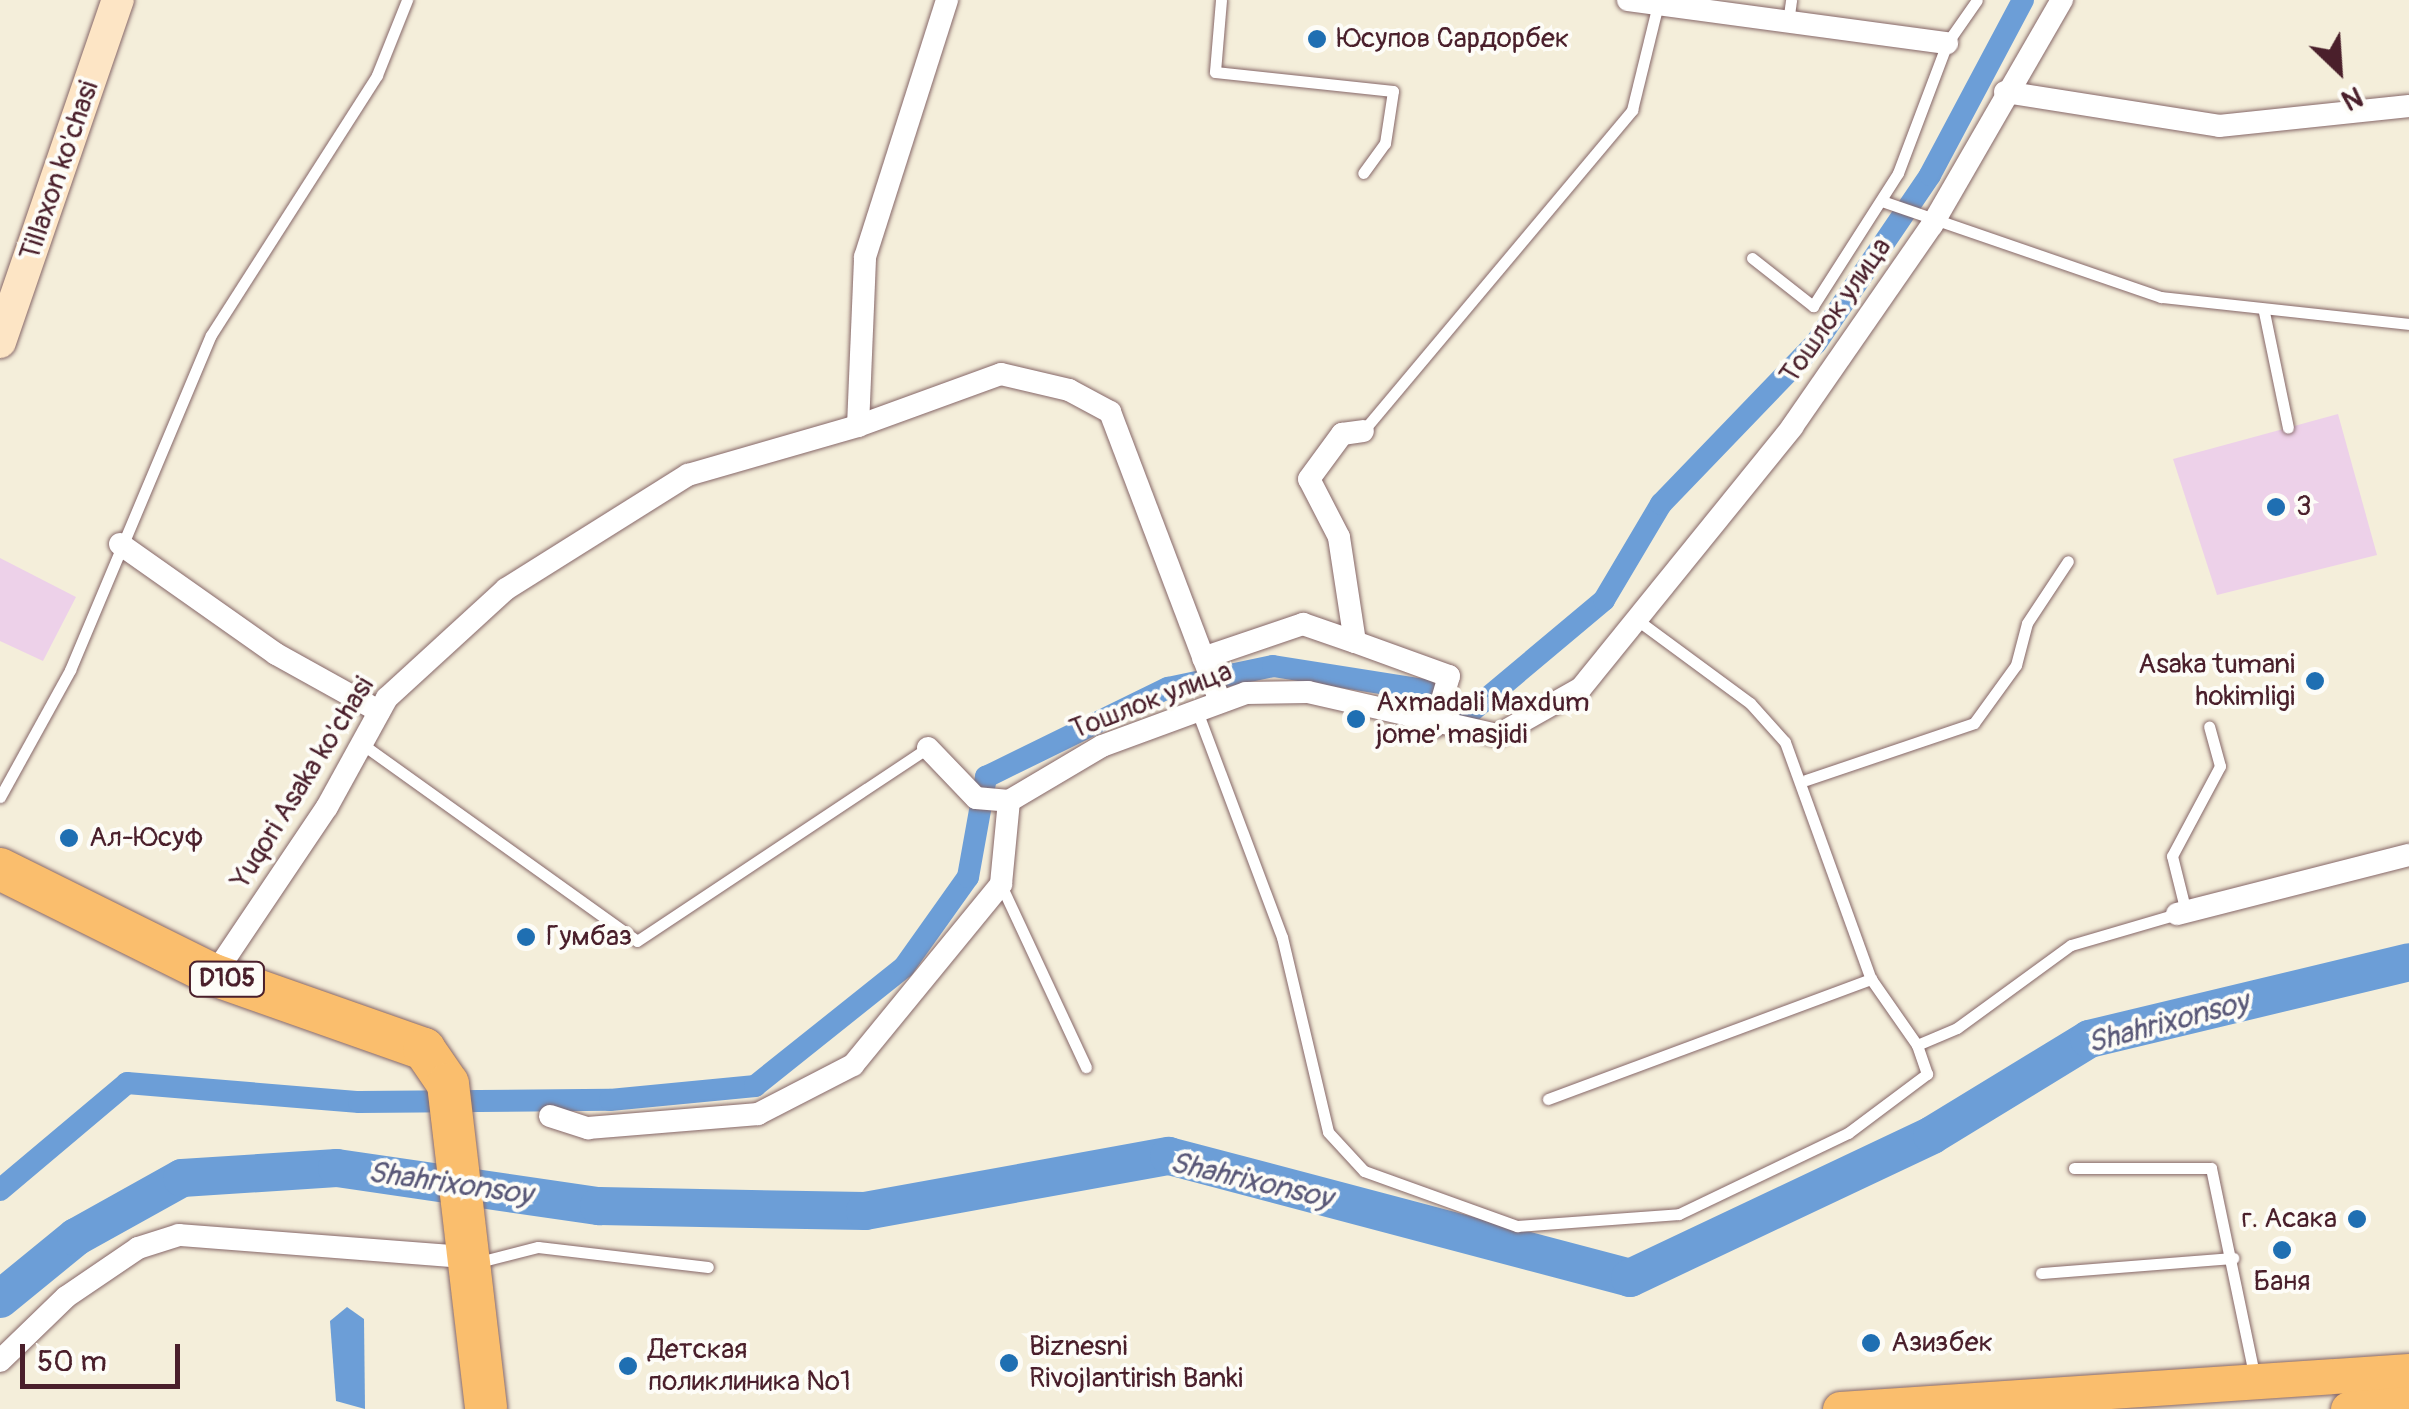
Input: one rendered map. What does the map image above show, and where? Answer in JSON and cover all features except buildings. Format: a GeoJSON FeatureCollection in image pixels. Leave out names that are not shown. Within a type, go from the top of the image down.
{"type":"FeatureCollection","features":[{"type":"Feature","properties":{"kind":"highway","name":"D105"},"geometry":{"type":"LineString","coordinates":[[0,869],[214,975],[407,1038],[448,1084],[486,1409]]}},
{"type":"Feature","properties":{"kind":"main road"},"geometry":{"type":"LineString","coordinates":[[1840,1409],[2409,1371]]}},
{"type":"Feature","properties":{"kind":"main road"},"geometry":{"type":"LineString","coordinates":[[2348,1409],[2409,1404]]}},
{"type":"Feature","properties":{"kind":"street","name":"Tillaxon ko'chasi"},"geometry":{"type":"LineString","coordinates":[[0,342],[118,0]]}},
{"type":"Feature","properties":{"kind":"street"},"geometry":{"type":"LineString","coordinates":[[858,426],[865,256],[947,0]]}},
{"type":"Feature","properties":{"kind":"street"},"geometry":{"type":"LineString","coordinates":[[1628,0],[1789,11],[1946,43]]}},
{"type":"Feature","properties":{"kind":"street","name":"Тошлок улица"},"geometry":{"type":"LineString","coordinates":[[992,800],[1102,746],[1220,701],[1308,692],[1434,727],[1498,734],[1580,688],[1640,622],[1792,427],[1932,225],[2005,92],[2062,0]]}},
{"type":"Feature","properties":{"kind":"street"},"geometry":{"type":"LineString","coordinates":[[2005,92],[2219,126],[2409,106]]}},
{"type":"Feature","properties":{"kind":"street","name":"Yuqori Asaka ko'chasi"},"geometry":{"type":"LineString","coordinates":[[214,975],[380,712],[506,589],[688,475],[858,426],[1001,374],[1068,390],[1110,412],[1204,659]]}},
{"type":"Feature","properties":{"kind":"street"},"geometry":{"type":"LineString","coordinates":[[1355,642],[1339,537],[1308,479],[1342,434],[1363,430]]}},
{"type":"Feature","properties":{"kind":"street"},"geometry":{"type":"LineString","coordinates":[[120,544],[276,654],[380,712]]}},
{"type":"Feature","properties":{"kind":"street"},"geometry":{"type":"LineString","coordinates":[[1220,701],[1204,659],[1303,624],[1449,676],[1434,727]]}},
{"type":"Feature","properties":{"kind":"street"},"geometry":{"type":"LineString","coordinates":[[550,1116],[588,1128],[758,1114],[853,1065],[1001,884],[992,800],[928,748]]}},
{"type":"Feature","properties":{"kind":"street"},"geometry":{"type":"LineString","coordinates":[[2182,913],[2409,855]]}},
{"type":"Feature","properties":{"kind":"street"},"geometry":{"type":"LineString","coordinates":[[0,1360],[66,1297],[138,1248],[179,1235],[466,1261]]}},
{"type":"Feature","properties":{"kind":"lane"},"geometry":{"type":"LineString","coordinates":[[0,796],[70,670],[211,335],[377,75],[407,0]]}},
{"type":"Feature","properties":{"kind":"lane"},"geometry":{"type":"LineString","coordinates":[[1221,0],[1215,72],[1392,90],[1385,143],[1363,173]]}},
{"type":"Feature","properties":{"kind":"lane"},"geometry":{"type":"LineString","coordinates":[[1752,258],[1813,306],[1882,202],[1946,43],[1977,0]]}},
{"type":"Feature","properties":{"kind":"lane"},"geometry":{"type":"LineString","coordinates":[[1363,430],[1632,110],[1658,4]]}},
{"type":"Feature","properties":{"kind":"lane"},"geometry":{"type":"LineString","coordinates":[[1882,202],[1932,225],[2160,296],[2264,312],[2409,324]]}},
{"type":"Feature","properties":{"kind":"lane"},"geometry":{"type":"LineString","coordinates":[[2264,312],[2288,428]]}},
{"type":"Feature","properties":{"kind":"lane"},"geometry":{"type":"LineString","coordinates":[[1806,780],[1974,723],[2016,665],[2027,623],[2068,561]]}},
{"type":"Feature","properties":{"kind":"lane"},"geometry":{"type":"LineString","coordinates":[[1197,711],[1282,936],[1328,1132],[1364,1171],[1517,1226],[1679,1214],[1848,1133],[1926,1074],[1916,1045],[1870,979],[1806,780],[1750,703],[1640,622]]}},
{"type":"Feature","properties":{"kind":"lane"},"geometry":{"type":"LineString","coordinates":[[1916,1045],[1957,1028],[2071,945],[2182,913],[2172,856],[2220,766],[2210,726]]}},
{"type":"Feature","properties":{"kind":"lane"},"geometry":{"type":"LineString","coordinates":[[362,744],[636,941],[928,748]]}},
{"type":"Feature","properties":{"kind":"lane"},"geometry":{"type":"LineString","coordinates":[[1001,884],[1086,1067]]}},
{"type":"Feature","properties":{"kind":"lane"},"geometry":{"type":"LineString","coordinates":[[1548,1098],[1870,979]]}},
{"type":"Feature","properties":{"kind":"lane"},"geometry":{"type":"LineString","coordinates":[[2074,1168],[2211,1168],[2233,1258],[2256,1383]]}},
{"type":"Feature","properties":{"kind":"lane"},"geometry":{"type":"LineString","coordinates":[[466,1261],[538,1247],[708,1268]]}},
{"type":"Feature","properties":{"kind":"lane"},"geometry":{"type":"LineString","coordinates":[[2041,1273],[2233,1258]]}},
{"type":"Feature","properties":{"kind":"shaded area","name":"3"},"geometry":{"type":"Polygon","coordinates":[[[2338,414],[2377,555],[2217,595],[2173,459],[2338,414]]]}},
{"type":"Feature","properties":{"kind":"shaded area"},"geometry":{"type":"Polygon","coordinates":[[[0,558],[76,597],[43,661],[0,641],[0,558]]]}},
{"type":"Feature","properties":{"kind":"water"},"geometry":{"type":"Polygon","coordinates":[[[347,1307],[364,1319],[365,1409],[336,1401],[330,1321],[347,1307]]]}},
{"type":"Feature","properties":{"kind":"waterway"},"geometry":{"type":"LineString","coordinates":[[0,1190],[127,1083],[359,1102],[610,1100],[755,1086],[904,967],[968,877],[986,777],[1168,688],[1273,666],[1425,690],[1473,710],[1604,600],[1661,504],[1816,343],[1930,175],[2023,0]]}},
{"type":"Feature","properties":{"kind":"waterway","name":"Shahrixonsoy"},"geometry":{"type":"LineString","coordinates":[[0,1299],[76,1237],[182,1178],[337,1168],[599,1206],[865,1211],[1169,1156],[1630,1278],[1932,1135],[2089,1039],[2409,962]]}},
{"type":"Feature","properties":{"kind":"place","name":"Юсупов Сардорбек"},"geometry":{"type":"Point","coordinates":[1317,39]}},
{"type":"Feature","properties":{"kind":"place","name":"3"},"geometry":{"type":"Point","coordinates":[2276,507]}},
{"type":"Feature","properties":{"kind":"place","name":"Asaka tumani hokimligi"},"geometry":{"type":"Point","coordinates":[2315,681]}},
{"type":"Feature","properties":{"kind":"place","name":"Axmadali Maxdum jome' masjidi"},"geometry":{"type":"Point","coordinates":[1356,719]}},
{"type":"Feature","properties":{"kind":"place","name":"Ал-Юсуф"},"geometry":{"type":"Point","coordinates":[69,838]}},
{"type":"Feature","properties":{"kind":"place","name":"Гумбаз"},"geometry":{"type":"Point","coordinates":[526,937]}},
{"type":"Feature","properties":{"kind":"place","name":"г. Асака"},"geometry":{"type":"Point","coordinates":[2357,1219]}},
{"type":"Feature","properties":{"kind":"place","name":"Баня"},"geometry":{"type":"Point","coordinates":[2282,1250]}},
{"type":"Feature","properties":{"kind":"place","name":"Азизбек"},"geometry":{"type":"Point","coordinates":[1871,1343]}},
{"type":"Feature","properties":{"kind":"place","name":"Biznesni Rivojlantirish Banki"},"geometry":{"type":"Point","coordinates":[1009,1363]}},
{"type":"Feature","properties":{"kind":"place","name":"Детская поликлиника №1"},"geometry":{"type":"Point","coordinates":[628,1366]}}]}
